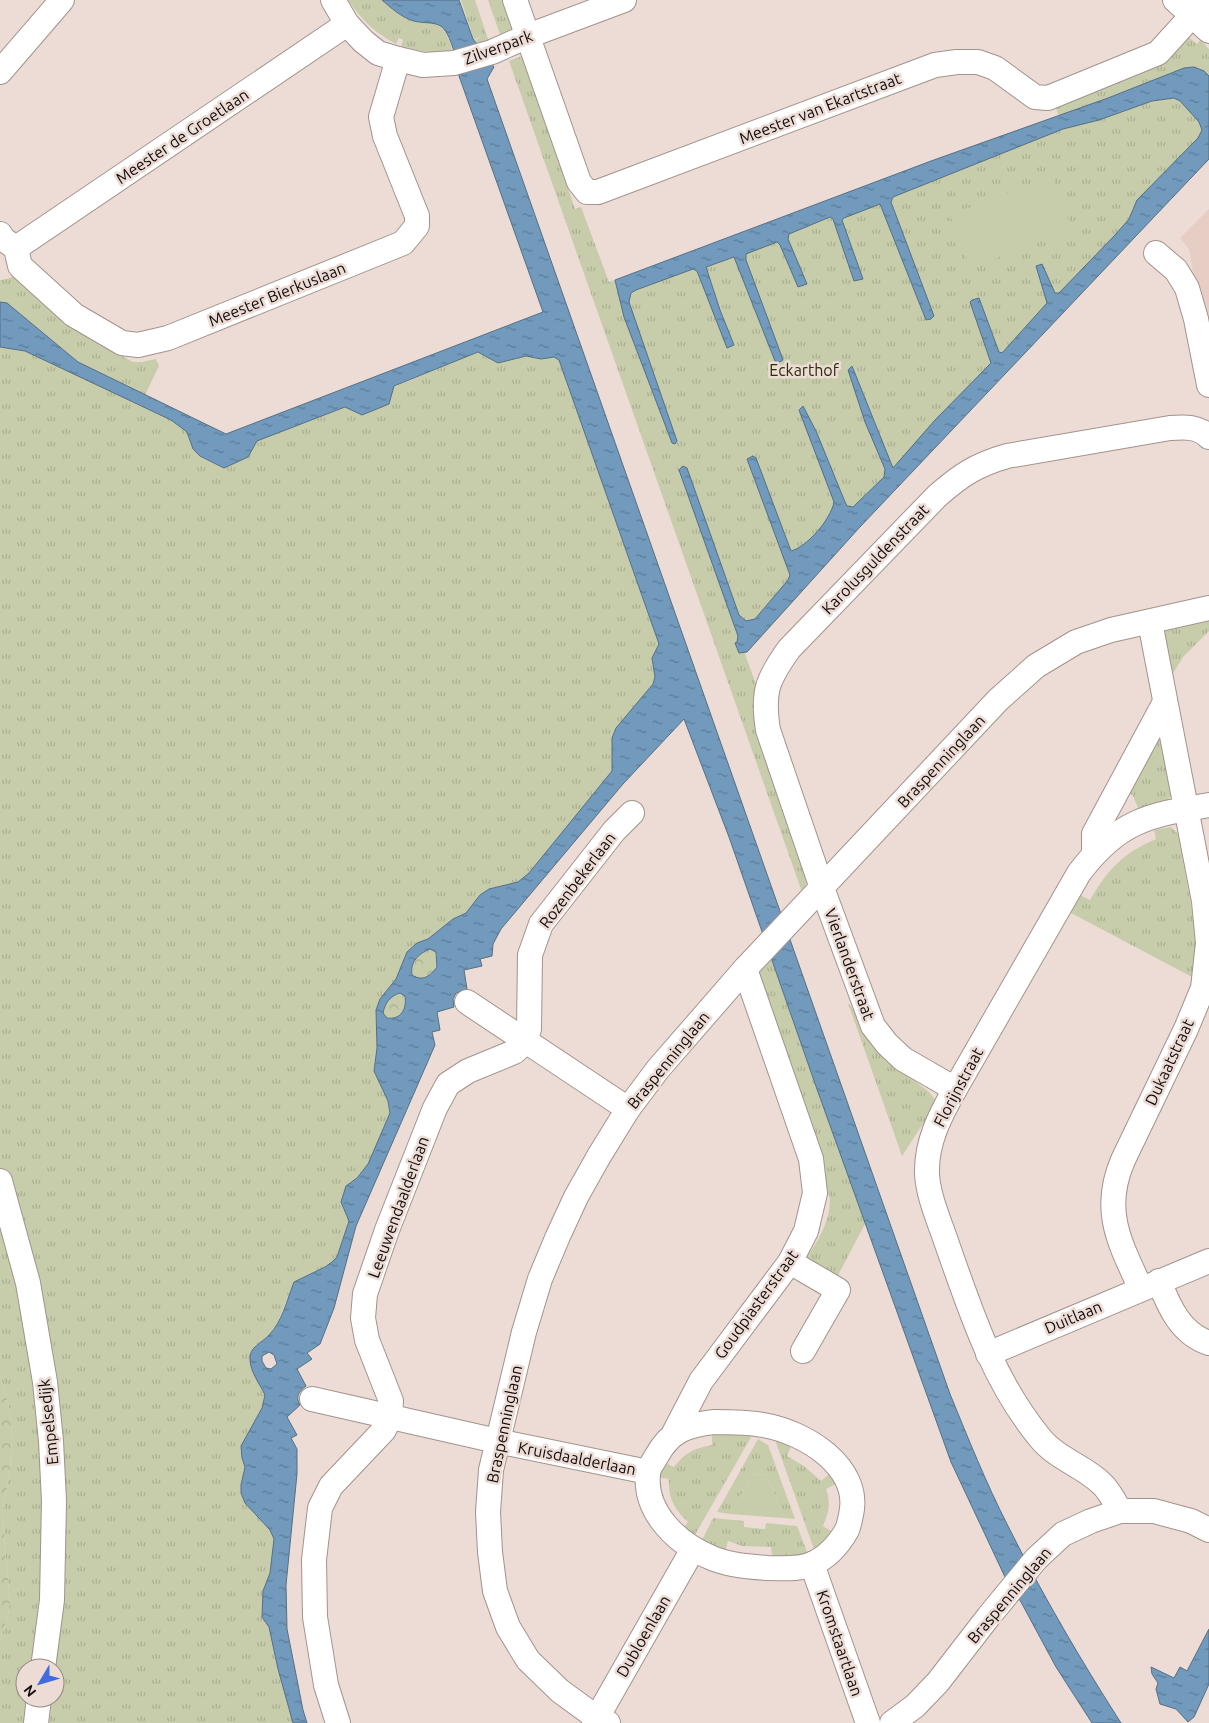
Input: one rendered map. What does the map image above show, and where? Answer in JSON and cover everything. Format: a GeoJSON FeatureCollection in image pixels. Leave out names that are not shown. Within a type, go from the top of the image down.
{"type":"FeatureCollection","features":[{"type":"Feature","properties":{"kind":"street"},"geometry":{"type":"LineString","coordinates":[[0,72],[62,0]]}},
{"type":"Feature","properties":{"kind":"street","name":"Zilverpark"},"geometry":{"type":"LineString","coordinates":[[333,0],[347,24],[363,41],[378,52],[398,59],[423,64],[454,64],[492,52],[528,36],[624,0]]}},
{"type":"Feature","properties":{"kind":"street"},"geometry":{"type":"LineString","coordinates":[[515,0],[528,36]]}},
{"type":"Feature","properties":{"kind":"street"},"geometry":{"type":"LineString","coordinates":[[1175,0],[1202,16]]}},
{"type":"Feature","properties":{"kind":"street","name":"Meester van Ekartstraat"},"geometry":{"type":"LineString","coordinates":[[528,36],[579,182],[587,192],[598,192],[936,65],[978,62],[995,68],[1035,97],[1048,98],[1158,53],[1202,16]]}},
{"type":"Feature","properties":{"kind":"street","name":"Meester de Groetlaan"},"geometry":{"type":"LineString","coordinates":[[8,241],[347,24]]}},
{"type":"Feature","properties":{"kind":"street","name":"Meester Bierkuslaan"},"geometry":{"type":"LineString","coordinates":[[8,241],[20,266],[74,315],[122,343],[138,345],[168,338],[403,244],[417,226],[417,216],[385,136],[381,116],[398,59]]}},
{"type":"Feature","properties":{"kind":"street"},"geometry":{"type":"LineString","coordinates":[[1156,253],[1176,270],[1187,288],[1196,319],[1209,385]]}},
{"type":"Feature","properties":{"kind":"street","name":"Karolusguldenstraat"},"geometry":{"type":"LineString","coordinates":[[822,888],[768,730],[765,711],[766,694],[775,668],[788,649],[937,496],[961,475],[985,462],[1007,456],[1170,428],[1191,427],[1208,433]]}},
{"type":"Feature","properties":{"kind":"street","name":"Braspenninglaan"},"geometry":{"type":"LineString","coordinates":[[599,1721],[560,1692],[528,1660],[508,1627],[495,1591],[490,1552],[488,1512],[491,1470],[524,1332],[540,1279],[576,1197],[628,1109],[658,1069],[794,916],[998,700],[1036,666],[1076,642],[1111,630],[1209,608]]}},
{"type":"Feature","properties":{"kind":"street","name":"Dukaatstraat"},"geometry":{"type":"LineString","coordinates":[[1150,622],[1204,901],[1208,943],[1204,988],[1118,1171],[1113,1211],[1117,1236],[1150,1285]]}},
{"type":"Feature","properties":{"kind":"street"},"geometry":{"type":"LineString","coordinates":[[1094,853],[1094,834],[1165,702]]}},
{"type":"Feature","properties":{"kind":"street"},"geometry":{"type":"LineString","coordinates":[[1185,809],[1209,805]]}},
{"type":"Feature","properties":{"kind":"street","name":"Florijnstraat"},"geometry":{"type":"LineString","coordinates":[[1120,1511],[1103,1484],[1041,1440],[1017,1408],[988,1354],[978,1332],[934,1204],[927,1176],[929,1148],[936,1124],[955,1089],[1079,873],[1094,853],[1114,834],[1136,822],[1185,809]]}},
{"type":"Feature","properties":{"kind":"street","name":"Rozenbekerlaan"},"geometry":{"type":"LineString","coordinates":[[525,1042],[529,1029],[530,956],[542,924],[614,831],[632,813]]}},
{"type":"Feature","properties":{"kind":"street","name":"Vierlanderstraat"},"geometry":{"type":"LineString","coordinates":[[822,888],[873,1026],[887,1044],[903,1059],[955,1089]]}},
{"type":"Feature","properties":{"kind":"street","name":"Goudpiasterstraat"},"geometry":{"type":"LineString","coordinates":[[674,1433],[701,1381],[790,1262],[806,1231],[815,1193],[811,1159],[750,964]]}},
{"type":"Feature","properties":{"kind":"street"},"geometry":{"type":"LineString","coordinates":[[467,1002],[628,1109]]}},
{"type":"Feature","properties":{"kind":"street","name":"Leeuwendaalderlaan"},"geometry":{"type":"LineString","coordinates":[[390,1418],[391,1401],[367,1340],[363,1318],[366,1294],[387,1230],[435,1108],[448,1084],[468,1070],[514,1052],[525,1042]]}},
{"type":"Feature","properties":{"kind":"street","name":"Empelsedijk"},"geometry":{"type":"LineString","coordinates":[[0,1180],[28,1283],[45,1382],[51,1441],[54,1501],[52,1600],[44,1658]]}},
{"type":"Feature","properties":{"kind":"street","name":"Duitlaan"},"geometry":{"type":"LineString","coordinates":[[988,1354],[1209,1261]]}},
{"type":"Feature","properties":{"kind":"street"},"geometry":{"type":"LineString","coordinates":[[790,1262],[838,1290],[803,1351]]}},
{"type":"Feature","properties":{"kind":"street"},"geometry":{"type":"LineString","coordinates":[[1150,1285],[1180,1323],[1194,1336],[1209,1343]]}},
{"type":"Feature","properties":{"kind":"street","name":"Kruisdaalderlaan"},"geometry":{"type":"LineString","coordinates":[[312,1399],[390,1418],[648,1472]]}},
{"type":"Feature","properties":{"kind":"street"},"geometry":{"type":"LineString","coordinates":[[338,1723],[326,1685],[315,1617],[314,1560],[320,1508],[330,1486],[384,1430],[390,1418]]}},
{"type":"Feature","properties":{"kind":"street"},"geometry":{"type":"LineString","coordinates":[[743,1422],[764,1425],[799,1436],[818,1448],[838,1465],[847,1478],[854,1503],[848,1528],[836,1547],[812,1564],[788,1569],[751,1567],[714,1559],[693,1549],[675,1537],[659,1516],[649,1496],[648,1472],[661,1448],[674,1433],[694,1424],[743,1422]]}},
{"type":"Feature","properties":{"kind":"street","name":"Braspenninglaan"},"geometry":{"type":"LineString","coordinates":[[892,1723],[915,1706],[938,1682],[1036,1559],[1063,1534],[1091,1521],[1120,1511],[1154,1512],[1191,1521],[1209,1530]]}},
{"type":"Feature","properties":{"kind":"street","name":"Dubloenlaan"},"geometry":{"type":"LineString","coordinates":[[599,1721],[693,1549]]}},
{"type":"Feature","properties":{"kind":"street","name":"Kromstaartlaan"},"geometry":{"type":"LineString","coordinates":[[812,1564],[868,1723]]}},
{"type":"Feature","properties":{"kind":"street"},"geometry":{"type":"LineString","coordinates":[[36,1723],[38,1708]]}},
{"type":"Feature","properties":{"kind":"shaded area"},"geometry":{"type":"Polygon","coordinates":[[[1209,209],[1209,365],[1189,249],[1180,238],[1209,209]]]}},
{"type":"Feature","properties":{"kind":"green space"},"geometry":{"type":"Polygon","coordinates":[[[348,0],[382,0],[395,12],[407,18],[417,22],[436,25],[444,30],[451,44],[451,50],[473,42],[483,35],[474,40],[461,0],[475,0],[490,45],[446,52],[425,51],[401,46],[403,40],[399,38],[396,44],[375,31],[358,14],[348,0]]]}},
{"type":"Feature","properties":{"kind":"green space"},"geometry":{"type":"Polygon","coordinates":[[[488,0],[503,0],[514,33],[502,40],[488,0]]]}},
{"type":"Feature","properties":{"kind":"green space"},"geometry":{"type":"Polygon","coordinates":[[[1185,34],[1197,44],[1200,40],[1209,49],[1209,76],[1204,71],[1108,98],[1059,116],[1054,103],[1185,34]]]}},
{"type":"Feature","properties":{"kind":"green space","name":"Eckarthof"},"geometry":{"type":"Polygon","coordinates":[[[522,56],[575,209],[581,207],[609,282],[615,280],[624,317],[672,443],[618,281],[1194,77],[1209,152],[745,646],[679,470],[758,690],[807,882],[802,892],[509,61],[522,56]]]}},
{"type":"Feature","properties":{"kind":"green space"},"geometry":{"type":"Polygon","coordinates":[[[1052,176],[1072,229],[970,268],[950,215],[1052,176]]]}},
{"type":"Feature","properties":{"kind":"green space"},"geometry":{"type":"Polygon","coordinates":[[[14,276],[86,336],[133,362],[156,359],[159,366],[145,395],[78,362],[7,303],[0,302],[0,280],[14,276]]]}},
{"type":"Feature","properties":{"kind":"green space"},"geometry":{"type":"Polygon","coordinates":[[[0,347],[25,351],[171,420],[187,432],[193,449],[200,456],[224,468],[248,457],[257,441],[346,407],[478,352],[498,363],[526,356],[541,359],[554,357],[559,360],[659,645],[652,658],[655,677],[653,683],[612,738],[612,771],[529,873],[518,882],[489,889],[480,895],[466,913],[453,919],[428,939],[417,943],[407,952],[396,979],[380,1000],[376,1010],[377,1048],[374,1071],[388,1101],[390,1113],[368,1164],[357,1178],[346,1186],[341,1203],[349,1221],[337,1257],[325,1267],[294,1282],[277,1324],[268,1336],[255,1346],[261,1386],[265,1395],[262,1408],[241,1446],[245,1467],[241,1485],[245,1503],[270,1530],[274,1540],[270,1573],[263,1591],[262,1617],[269,1627],[293,1723],[45,1723],[47,1708],[65,1708],[65,1658],[53,1658],[61,1526],[0,1171],[0,347]]]}},
{"type":"Feature","properties":{"kind":"green space"},"geometry":{"type":"Polygon","coordinates":[[[1209,615],[1209,631],[1183,657],[1172,675],[1161,630],[1209,615]]]}},
{"type":"Feature","properties":{"kind":"green space"},"geometry":{"type":"Polygon","coordinates":[[[1159,729],[1171,796],[1164,803],[1139,810],[1133,796],[1125,788],[1159,729]]]}},
{"type":"Feature","properties":{"kind":"green space"},"geometry":{"type":"Polygon","coordinates":[[[1171,827],[1178,834],[1195,926],[1196,939],[1192,977],[1071,913],[1080,895],[1090,900],[1117,863],[1134,850],[1156,839],[1154,830],[1171,827]]]}},
{"type":"Feature","properties":{"kind":"green space"},"geometry":{"type":"Polygon","coordinates":[[[430,949],[436,952],[437,967],[432,973],[423,978],[412,975],[416,959],[430,949]]]}},
{"type":"Feature","properties":{"kind":"green space"},"geometry":{"type":"Polygon","coordinates":[[[771,956],[866,1222],[835,1281],[806,1258],[823,1230],[830,1207],[830,1199],[757,982],[756,973],[771,956]]]}},
{"type":"Feature","properties":{"kind":"green space"},"geometry":{"type":"Polygon","coordinates":[[[400,993],[405,996],[405,1005],[402,1013],[396,1017],[387,1018],[383,1013],[385,1006],[393,996],[400,993]]]}},
{"type":"Feature","properties":{"kind":"green space"},"geometry":{"type":"Polygon","coordinates":[[[848,1003],[911,1078],[929,1092],[937,1102],[902,1156],[848,1003]]]}},
{"type":"Feature","properties":{"kind":"green space"},"geometry":{"type":"Polygon","coordinates":[[[0,1199],[24,1292],[48,1494],[38,1658],[15,1658],[15,1708],[33,1708],[31,1723],[0,1723],[0,1642],[10,1601],[2,1515],[10,1470],[12,1440],[10,1411],[0,1374],[0,1199]]]}},
{"type":"Feature","properties":{"kind":"green space"},"geometry":{"type":"Polygon","coordinates":[[[0,1374],[10,1411],[12,1440],[10,1470],[2,1515],[10,1601],[0,1642],[0,1374]]]}},
{"type":"Feature","properties":{"kind":"green space"},"geometry":{"type":"Polygon","coordinates":[[[712,1430],[754,1432],[692,1540],[680,1532],[688,1522],[673,1503],[669,1479],[657,1477],[662,1461],[674,1467],[690,1452],[712,1445],[712,1430]]]}},
{"type":"Feature","properties":{"kind":"green space"},"geometry":{"type":"Polygon","coordinates":[[[774,1437],[792,1444],[787,1456],[804,1466],[821,1481],[833,1471],[840,1482],[826,1489],[829,1508],[823,1526],[836,1534],[815,1552],[774,1437]]]}},
{"type":"Feature","properties":{"kind":"green space"},"geometry":{"type":"Polygon","coordinates":[[[758,1439],[768,1445],[795,1519],[783,1518],[767,1475],[753,1474],[730,1514],[717,1512],[758,1439]]]}},
{"type":"Feature","properties":{"kind":"green space"},"geometry":{"type":"Polygon","coordinates":[[[753,1474],[767,1475],[783,1518],[730,1514],[753,1474]]]}},
{"type":"Feature","properties":{"kind":"green space"},"geometry":{"type":"Polygon","coordinates":[[[713,1518],[744,1521],[744,1527],[765,1529],[766,1523],[797,1526],[808,1554],[773,1560],[771,1547],[742,1546],[728,1541],[725,1553],[700,1544],[713,1518]]]}},
{"type":"Feature","properties":{"kind":"water"},"geometry":{"type":"Polygon","coordinates":[[[382,0],[459,0],[473,39],[494,67],[487,79],[950,1394],[985,1477],[1021,1551],[1062,1626],[1121,1723],[1092,1723],[1056,1667],[1021,1602],[1005,1577],[951,1462],[729,837],[684,719],[623,784],[501,929],[493,944],[492,956],[480,959],[482,966],[464,970],[467,989],[456,993],[453,999],[454,1007],[437,1012],[440,1030],[432,1032],[435,1045],[356,1226],[334,1308],[320,1344],[307,1353],[312,1359],[297,1369],[306,1386],[298,1394],[300,1405],[287,1417],[297,1435],[291,1438],[297,1449],[297,1474],[286,1585],[287,1629],[307,1723],[293,1723],[269,1627],[262,1617],[263,1591],[270,1573],[274,1539],[270,1530],[245,1503],[241,1493],[245,1467],[241,1446],[262,1408],[265,1395],[250,1364],[250,1355],[254,1348],[274,1330],[284,1310],[294,1282],[325,1267],[337,1257],[349,1221],[341,1202],[346,1186],[357,1178],[368,1164],[390,1113],[388,1101],[374,1071],[377,1048],[376,1010],[380,999],[396,979],[407,952],[417,943],[428,939],[453,919],[466,913],[480,895],[489,889],[518,882],[529,873],[612,771],[612,738],[616,728],[653,684],[655,677],[652,658],[659,644],[559,360],[554,357],[541,359],[526,356],[498,363],[478,352],[394,386],[389,404],[362,415],[345,407],[257,441],[248,457],[224,468],[200,456],[193,449],[187,432],[171,420],[25,351],[0,347],[0,302],[7,303],[78,362],[226,434],[543,312],[459,76],[454,50],[449,37],[439,25],[411,20],[399,14],[382,0]],[[430,949],[416,959],[412,966],[412,975],[423,978],[432,973],[437,967],[436,952],[430,949]],[[400,993],[388,1000],[385,1006],[383,1013],[387,1018],[396,1017],[404,1009],[405,996],[400,993]],[[269,1352],[262,1356],[262,1361],[266,1368],[271,1369],[277,1364],[274,1355],[269,1352]]]}},
{"type":"Feature","properties":{"kind":"water"},"geometry":{"type":"Polygon","coordinates":[[[1194,67],[1204,71],[1209,76],[1209,159],[859,528],[747,652],[739,653],[735,643],[738,636],[679,470],[683,466],[687,468],[739,615],[746,621],[755,619],[788,580],[790,575],[747,459],[753,456],[756,458],[791,551],[804,544],[823,524],[834,502],[799,410],[803,406],[816,431],[845,502],[847,506],[853,507],[884,477],[885,469],[865,422],[848,370],[852,366],[893,468],[935,420],[991,363],[970,302],[979,298],[999,352],[1002,353],[1047,303],[1036,266],[1042,264],[1055,293],[1059,293],[1115,235],[1129,219],[1137,200],[1198,138],[1202,130],[1199,122],[1180,101],[1174,98],[1152,101],[1099,120],[1063,129],[893,197],[891,202],[934,316],[931,319],[926,320],[880,204],[842,220],[863,279],[854,281],[833,219],[830,217],[789,234],[788,239],[807,284],[798,287],[777,242],[746,254],[746,260],[783,360],[778,363],[775,361],[734,257],[706,267],[734,345],[727,348],[697,271],[693,269],[636,290],[631,293],[629,302],[677,441],[675,444],[672,443],[624,317],[615,280],[931,161],[1108,98],[1184,68],[1194,67]]]}},
{"type":"Feature","properties":{"kind":"water"},"geometry":{"type":"Polygon","coordinates":[[[1209,1629],[1209,1684],[1194,1717],[1188,1722],[1176,1709],[1160,1704],[1156,1689],[1158,1683],[1152,1674],[1151,1667],[1174,1678],[1180,1667],[1187,1671],[1209,1629]]]}}]}
